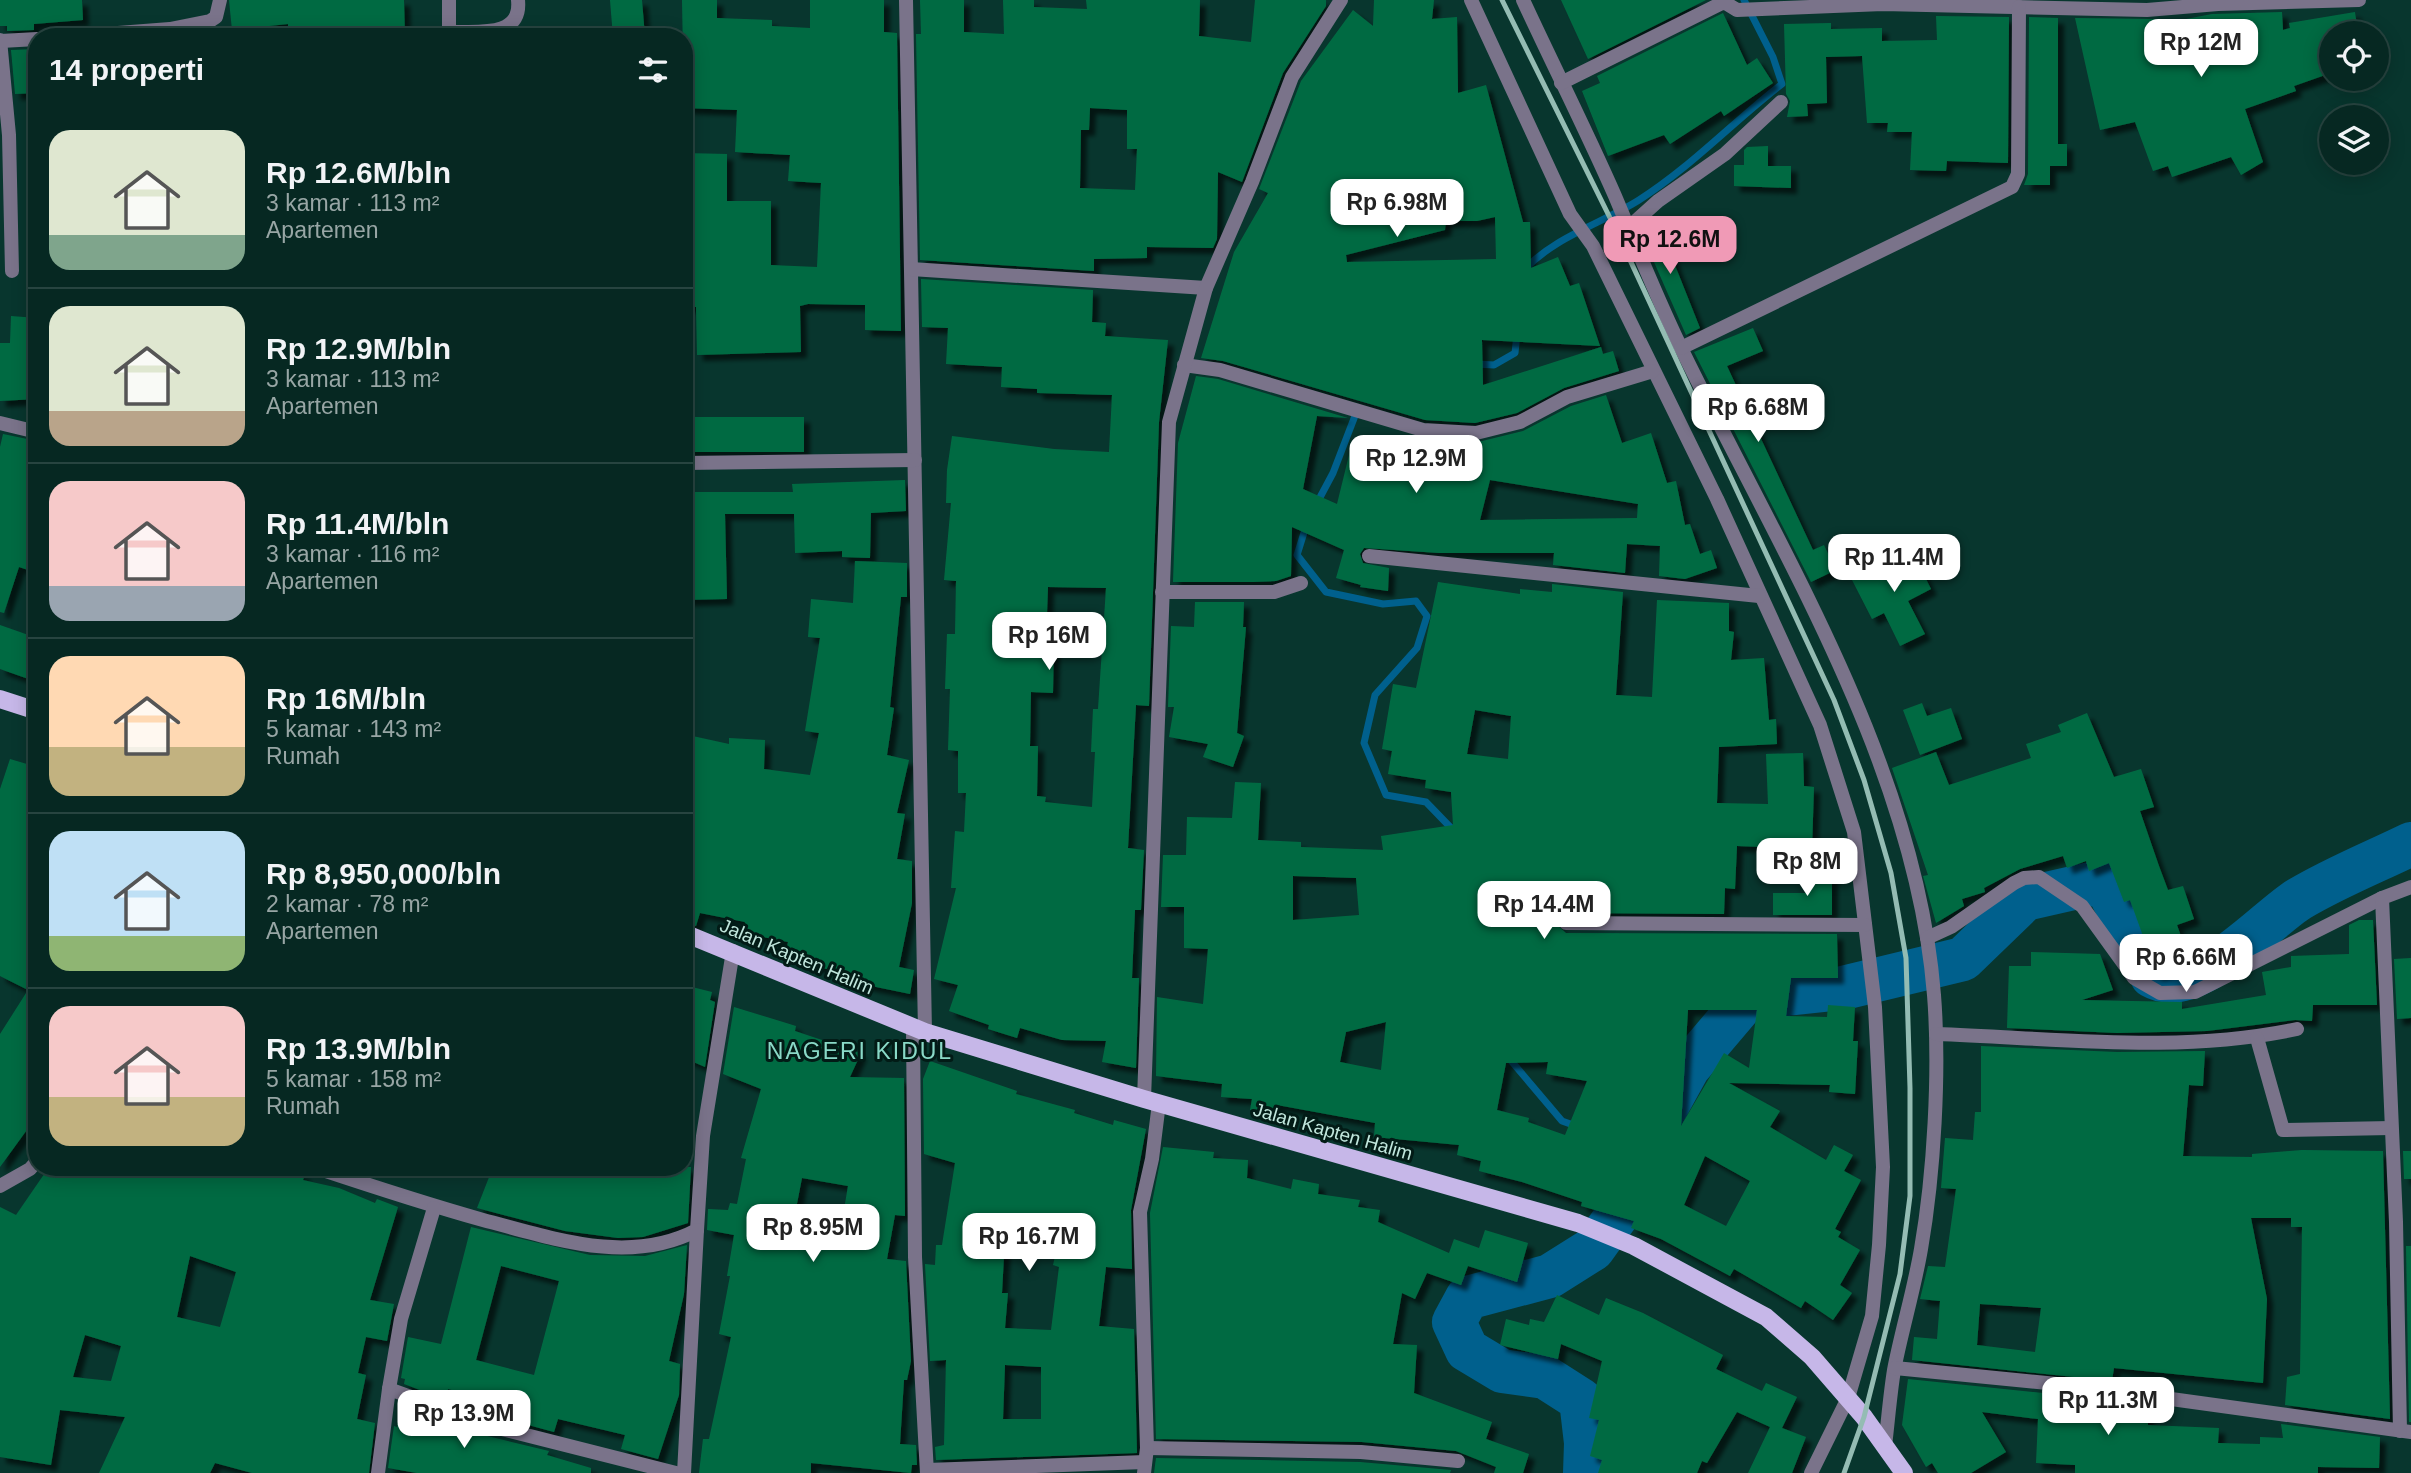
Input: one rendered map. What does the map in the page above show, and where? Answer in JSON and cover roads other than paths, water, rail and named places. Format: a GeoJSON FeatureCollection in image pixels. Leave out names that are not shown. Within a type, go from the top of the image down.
{"type":"FeatureCollection","features":[{"type":"Feature","properties":{"kind":"main road"},"geometry":{"type":"LineString","coordinates":[[0,699],[28,708]]}},
{"type":"Feature","properties":{"kind":"main road","name":"Jalan Kapten Halim"},"geometry":{"type":"LineString","coordinates":[[693,936],[919,1030],[1152,1101],[1578,1223],[1634,1246],[1766,1317],[1812,1357],[1848,1398],[1904,1473]]}},
{"type":"Feature","properties":{"kind":"street"},"geometry":{"type":"LineString","coordinates":[[164,28],[196,25],[216,17],[220,0]]}},
{"type":"Feature","properties":{"kind":"street"},"geometry":{"type":"LineString","coordinates":[[449,0],[449,28]]}},
{"type":"Feature","properties":{"kind":"street"},"geometry":{"type":"LineString","coordinates":[[507,28],[515,22],[519,0]]}},
{"type":"Feature","properties":{"kind":"street"},"geometry":{"type":"LineString","coordinates":[[906,0],[915,460],[919,1030],[915,1256],[927,1472],[1361,1452],[1458,1461]]}},
{"type":"Feature","properties":{"kind":"street"},"geometry":{"type":"LineString","coordinates":[[1145,1461],[1140,1212],[1152,1158],[1162,592],[1169,422],[1206,288],[1252,182],[1292,77],[1340,0]]}},
{"type":"Feature","properties":{"kind":"street"},"geometry":{"type":"LineString","coordinates":[[1471,0],[1570,214],[1593,246],[1717,499],[1824,737],[1854,832],[1875,1007],[1883,1167],[1879,1245],[1872,1316],[1848,1398],[1811,1473]]}},
{"type":"Feature","properties":{"kind":"street"},"geometry":{"type":"LineString","coordinates":[[1523,0],[1613,192],[1681,348],[1813,609],[1867,728],[1891,799],[1927,938],[1936,1034],[1930,1178],[1922,1247],[1895,1368],[1885,1447]]}},
{"type":"Feature","properties":{"kind":"street"},"geometry":{"type":"LineString","coordinates":[[1561,83],[1724,2],[1737,10],[1883,4],[2147,10],[2218,4],[2360,0]]}},
{"type":"Feature","properties":{"kind":"street"},"geometry":{"type":"LineString","coordinates":[[1681,348],[2012,187],[2018,174],[2019,7]]}},
{"type":"Feature","properties":{"kind":"street"},"geometry":{"type":"LineString","coordinates":[[12,271],[9,135],[1,41],[28,40]]}},
{"type":"Feature","properties":{"kind":"street"},"geometry":{"type":"LineString","coordinates":[[1626,222],[1725,154],[1781,102]]}},
{"type":"Feature","properties":{"kind":"street"},"geometry":{"type":"LineString","coordinates":[[911,269],[1206,288]]}},
{"type":"Feature","properties":{"kind":"street"},"geometry":{"type":"LineString","coordinates":[[1184,365],[1220,370],[1423,430],[1476,433],[1520,422],[1567,397],[1653,371]]}},
{"type":"Feature","properties":{"kind":"street"},"geometry":{"type":"LineString","coordinates":[[0,423],[28,430]]}},
{"type":"Feature","properties":{"kind":"street"},"geometry":{"type":"LineString","coordinates":[[693,463],[915,460]]}},
{"type":"Feature","properties":{"kind":"street"},"geometry":{"type":"LineString","coordinates":[[1369,556],[1759,596]]}},
{"type":"Feature","properties":{"kind":"street"},"geometry":{"type":"LineString","coordinates":[[1162,592],[1274,592],[1301,583]]}},
{"type":"Feature","properties":{"kind":"street"},"geometry":{"type":"LineString","coordinates":[[1927,938],[1951,927],[2024,878],[2039,877],[2082,906],[2134,978],[2160,993],[2195,992],[2382,898],[2411,887]]}},
{"type":"Feature","properties":{"kind":"street"},"geometry":{"type":"LineString","coordinates":[[1895,1368],[2138,1394],[2405,1431],[2382,898]]}},
{"type":"Feature","properties":{"kind":"street"},"geometry":{"type":"LineString","coordinates":[[1566,923],[1865,925]]}},
{"type":"Feature","properties":{"kind":"street"},"geometry":{"type":"LineString","coordinates":[[684,1473],[704,1136],[733,951]]}},
{"type":"Feature","properties":{"kind":"street"},"geometry":{"type":"LineString","coordinates":[[1936,1034],[2190,1043],[2257,1038],[2297,1029]]}},
{"type":"Feature","properties":{"kind":"street"},"geometry":{"type":"LineString","coordinates":[[2257,1038],[2283,1130],[2391,1128]]}},
{"type":"Feature","properties":{"kind":"street"},"geometry":{"type":"LineString","coordinates":[[0,1186],[28,1170]]}},
{"type":"Feature","properties":{"kind":"street"},"geometry":{"type":"LineString","coordinates":[[340,1176],[434,1208],[580,1246],[610,1248],[652,1244],[680,1239],[697,1230]]}},
{"type":"Feature","properties":{"kind":"street"},"geometry":{"type":"LineString","coordinates":[[378,1473],[401,1319],[434,1208]]}},
{"type":"Feature","properties":{"kind":"street"},"geometry":{"type":"LineString","coordinates":[[389,1389],[494,1427],[676,1473]]}},
{"type":"Feature","properties":{"kind":"waterway"},"geometry":{"type":"LineString","coordinates":[[1524,270],[1564,239],[1624,209],[1658,187],[1782,84],[1773,57],[1744,0]]}},
{"type":"Feature","properties":{"kind":"waterway"},"geometry":{"type":"LineString","coordinates":[[1476,364],[1494,365],[1515,353],[1517,334]]}},
{"type":"Feature","properties":{"kind":"waterway"},"geometry":{"type":"LineString","coordinates":[[1317,503],[1333,473],[1358,408]]}},
{"type":"Feature","properties":{"kind":"waterway"},"geometry":{"type":"LineString","coordinates":[[1307,523],[1297,555],[1326,592],[1383,604],[1416,601],[1427,616],[1417,648],[1375,695],[1364,743],[1386,795],[1426,802],[1455,832]]}},
{"type":"Feature","properties":{"kind":"waterway"},"geometry":{"type":"LineString","coordinates":[[1585,1473],[1586,1443],[1581,1400],[1545,1377],[1502,1371],[1467,1350],[1454,1322],[1467,1298],[1550,1276],[1593,1249],[1633,1193],[1642,1151],[1688,1068],[1744,1002],[1843,988],[1963,959],[2025,899],[2104,881],[2152,976],[2169,981],[2188,977],[2229,955],[2299,899],[2411,844]]}},
{"type":"Feature","properties":{"kind":"waterway"},"geometry":{"type":"LineString","coordinates":[[1507,1056],[1562,1121],[1576,1126]]}},
{"type":"Feature","properties":{"kind":"railway"},"geometry":{"type":"LineString","coordinates":[[1502,0],[1617,232],[1834,700],[1864,780],[1891,873],[1906,958],[1910,1196],[1900,1274],[1864,1417],[1844,1473]]}},
{"type":"Feature","properties":{"kind":"district","name":"NAGERI KIDUL"},"geometry":{"type":"Point","coordinates":[860,1051]}}]}
